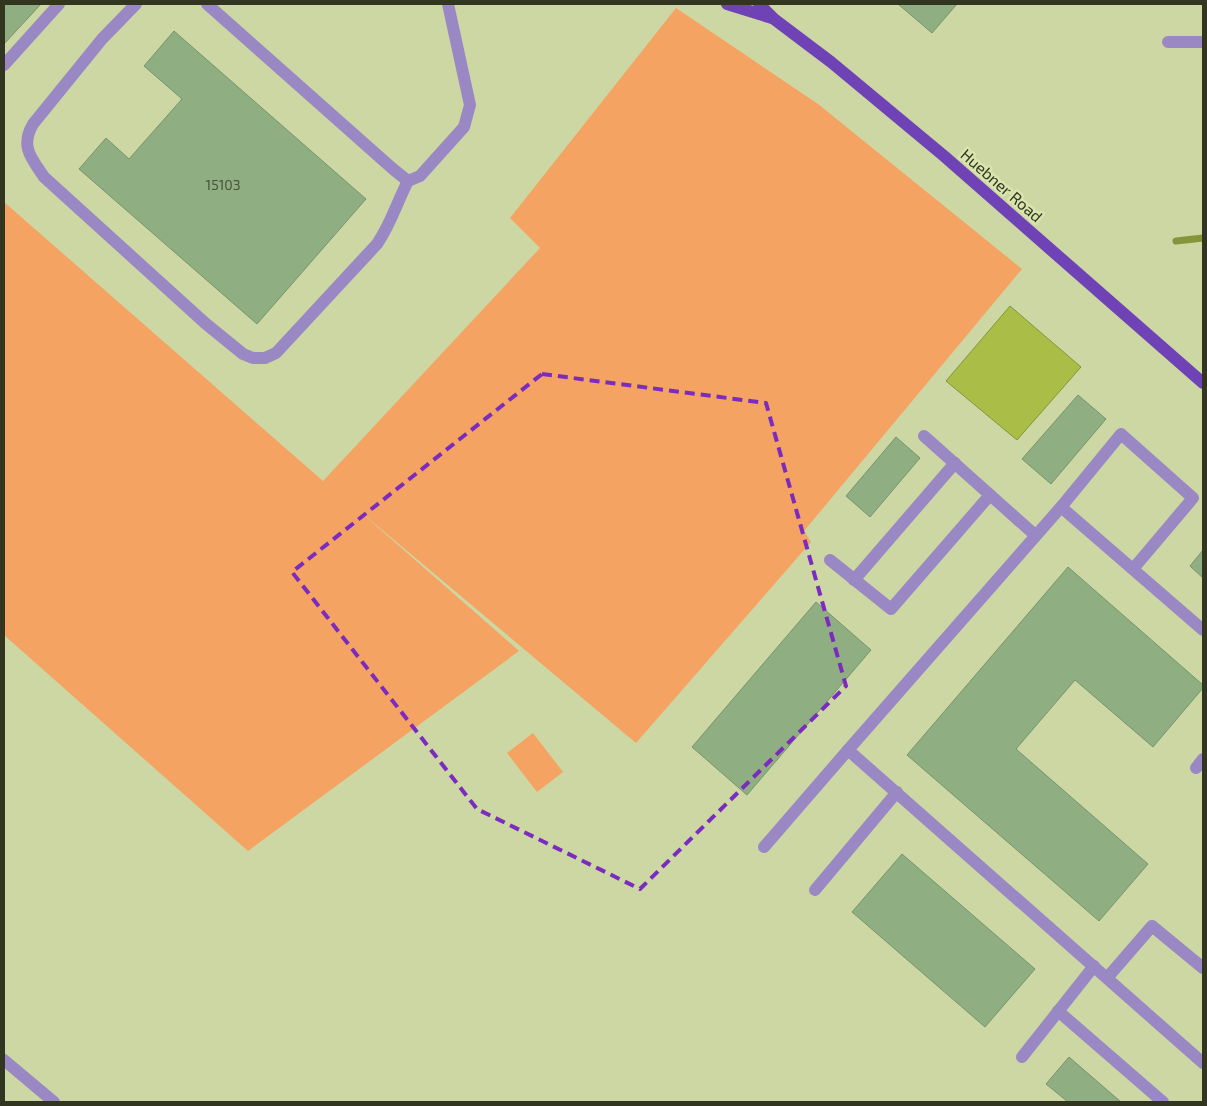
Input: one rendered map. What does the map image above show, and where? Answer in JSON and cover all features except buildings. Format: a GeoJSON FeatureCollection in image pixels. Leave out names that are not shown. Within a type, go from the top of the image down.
{"type":"FeatureCollection","features":[{"type":"Feature","properties":{"kind":"main road","name":"Huebner Road"},"geometry":{"type":"LineString","coordinates":[[727,4],[774,19]]}},
{"type":"Feature","properties":{"kind":"main road","name":"Huebner Road"},"geometry":{"type":"LineString","coordinates":[[759,4],[774,19],[831,62],[929,144],[1203,383]]}},
{"type":"Feature","properties":{"kind":"street"},"geometry":{"type":"LineString","coordinates":[[4,65],[59,4]]}},
{"type":"Feature","properties":{"kind":"street"},"geometry":{"type":"LineString","coordinates":[[136,4],[102,39],[33,124],[27,134],[26,146],[32,160],[44,177],[205,324],[243,354],[253,358],[265,358],[276,353],[377,244],[386,232],[401,193],[408,181],[420,176],[464,127],[470,106],[448,4]]}},
{"type":"Feature","properties":{"kind":"street"},"geometry":{"type":"LineString","coordinates":[[207,4],[408,181]]}},
{"type":"Feature","properties":{"kind":"street"},"geometry":{"type":"LineString","coordinates":[[1168,42],[1203,42]]}},
{"type":"Feature","properties":{"kind":"street"},"geometry":{"type":"LineString","coordinates":[[764,847],[1061,507],[1121,434],[1193,498],[1133,569]]}},
{"type":"Feature","properties":{"kind":"street"},"geometry":{"type":"LineString","coordinates":[[924,436],[1035,535]]}},
{"type":"Feature","properties":{"kind":"street"},"geometry":{"type":"LineString","coordinates":[[854,580],[955,464]]}},
{"type":"Feature","properties":{"kind":"street"},"geometry":{"type":"LineString","coordinates":[[830,560],[890,609],[990,495]]}},
{"type":"Feature","properties":{"kind":"street"},"geometry":{"type":"LineString","coordinates":[[1061,507],[1203,630]]}},
{"type":"Feature","properties":{"kind":"street"},"geometry":{"type":"LineString","coordinates":[[848,750],[1203,1063]]}},
{"type":"Feature","properties":{"kind":"street"},"geometry":{"type":"LineString","coordinates":[[815,890],[897,792]]}},
{"type":"Feature","properties":{"kind":"street"},"geometry":{"type":"LineString","coordinates":[[1107,978],[1152,926],[1203,968]]}},
{"type":"Feature","properties":{"kind":"street"},"geometry":{"type":"LineString","coordinates":[[1022,1057],[1094,966]]}},
{"type":"Feature","properties":{"kind":"street"},"geometry":{"type":"LineString","coordinates":[[1058,1012],[1163,1102]]}},
{"type":"Feature","properties":{"kind":"street"},"geometry":{"type":"LineString","coordinates":[[4,1060],[54,1102]]}},
{"type":"Feature","properties":{"kind":"highlighted area"},"geometry":{"type":"Polygon","coordinates":[[[542,374],[766,403],[846,686],[640,889],[477,809],[292,572],[542,374]]]}},
{"type":"Feature","properties":{"kind":"shaded area"},"geometry":{"type":"Polygon","coordinates":[[[676,8],[818,104],[1022,269],[804,531],[811,542],[636,743],[357,509],[519,651],[248,851],[4,635],[4,202],[323,481],[540,248],[510,218],[676,8]]]}},
{"type":"Feature","properties":{"kind":"shaded area"},"geometry":{"type":"Polygon","coordinates":[[[1010,306],[1081,367],[1017,440],[946,381],[1010,306]]]}},
{"type":"Feature","properties":{"kind":"shaded area"},"geometry":{"type":"Polygon","coordinates":[[[533,733],[563,772],[537,792],[507,753],[533,733]]]}},
{"type":"Feature","properties":{"kind":"waterway"},"geometry":{"type":"LineString","coordinates":[[1176,241],[1203,238]]}}]}
